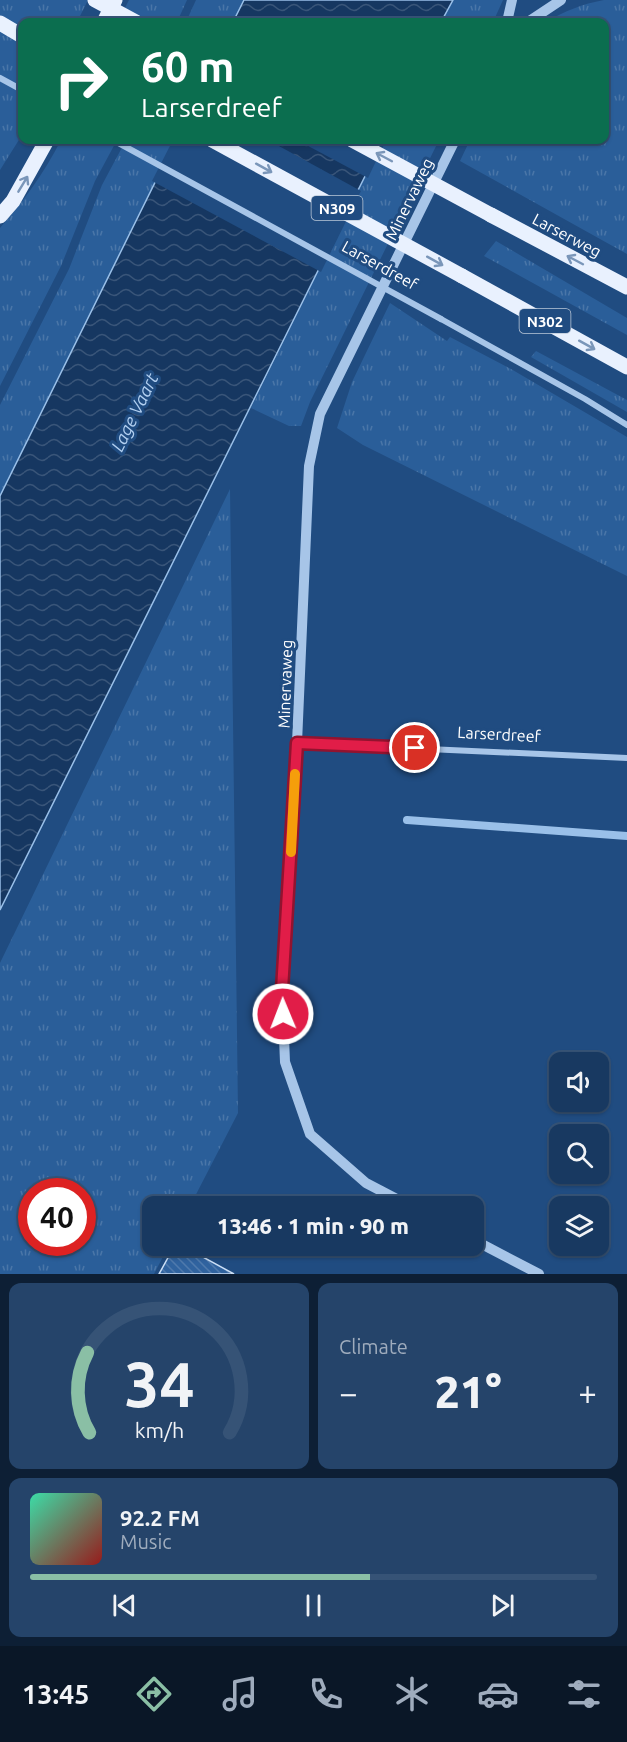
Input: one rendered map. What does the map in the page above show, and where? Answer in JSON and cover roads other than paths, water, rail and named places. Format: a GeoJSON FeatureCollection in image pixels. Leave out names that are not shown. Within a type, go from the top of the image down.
{"type":"FeatureCollection","features":[{"type":"Feature","properties":{"kind":"main road"},"geometry":{"type":"LineString","coordinates":[[95,0],[129,18]]}},
{"type":"Feature","properties":{"kind":"main road"},"geometry":{"type":"LineString","coordinates":[[106,18],[115,0]]}},
{"type":"Feature","properties":{"kind":"main road"},"geometry":{"type":"LineString","coordinates":[[0,24],[18,34]]}},
{"type":"Feature","properties":{"kind":"main road"},"geometry":{"type":"LineString","coordinates":[[0,216],[13,201],[45,144]]}},
{"type":"Feature","properties":{"kind":"main road","name":"Larserdreef"},"geometry":{"type":"LineString","coordinates":[[219,144],[462,276]]}},
{"type":"Feature","properties":{"kind":"main road","name":"Larserweg"},"geometry":{"type":"LineString","coordinates":[[359,144],[627,287]]}},
{"type":"Feature","properties":{"kind":"main road","name":"N302"},"geometry":{"type":"LineString","coordinates":[[462,276],[627,368]]}},
{"type":"Feature","properties":{"kind":"street"},"geometry":{"type":"LineString","coordinates":[[508,18],[512,0]]}},
{"type":"Feature","properties":{"kind":"street"},"geometry":{"type":"LineString","coordinates":[[534,18],[561,0]]}},
{"type":"Feature","properties":{"kind":"street"},"geometry":{"type":"LineString","coordinates":[[0,78],[18,88]]}},
{"type":"Feature","properties":{"kind":"street","name":"Larserdreef"},"geometry":{"type":"LineString","coordinates":[[120,144],[527,366],[627,425]]}},
{"type":"Feature","properties":{"kind":"street","name":"Minervaweg"},"geometry":{"type":"LineString","coordinates":[[391,1196],[366,1183],[310,1134],[285,1062],[282,990],[297,743],[309,466],[320,414],[453,144]]}},
{"type":"Feature","properties":{"kind":"street","name":"Larserdreef"},"geometry":{"type":"LineString","coordinates":[[297,743],[627,758]]}},
{"type":"Feature","properties":{"kind":"street"},"geometry":{"type":"LineString","coordinates":[[484,1245],[539,1274]]}},
{"type":"Feature","properties":{"kind":"water"},"geometry":{"type":"Polygon","coordinates":[[[244,0],[453,0],[443,18],[235,18],[244,0]]]}},
{"type":"Feature","properties":{"kind":"water","name":"Lage Vaart"},"geometry":{"type":"Polygon","coordinates":[[[174,144],[381,144],[0,910],[0,496],[174,144]]]}},
{"type":"Feature","properties":{"kind":"waterway"},"geometry":{"type":"LineString","coordinates":[[407,820],[627,836]]}}]}
